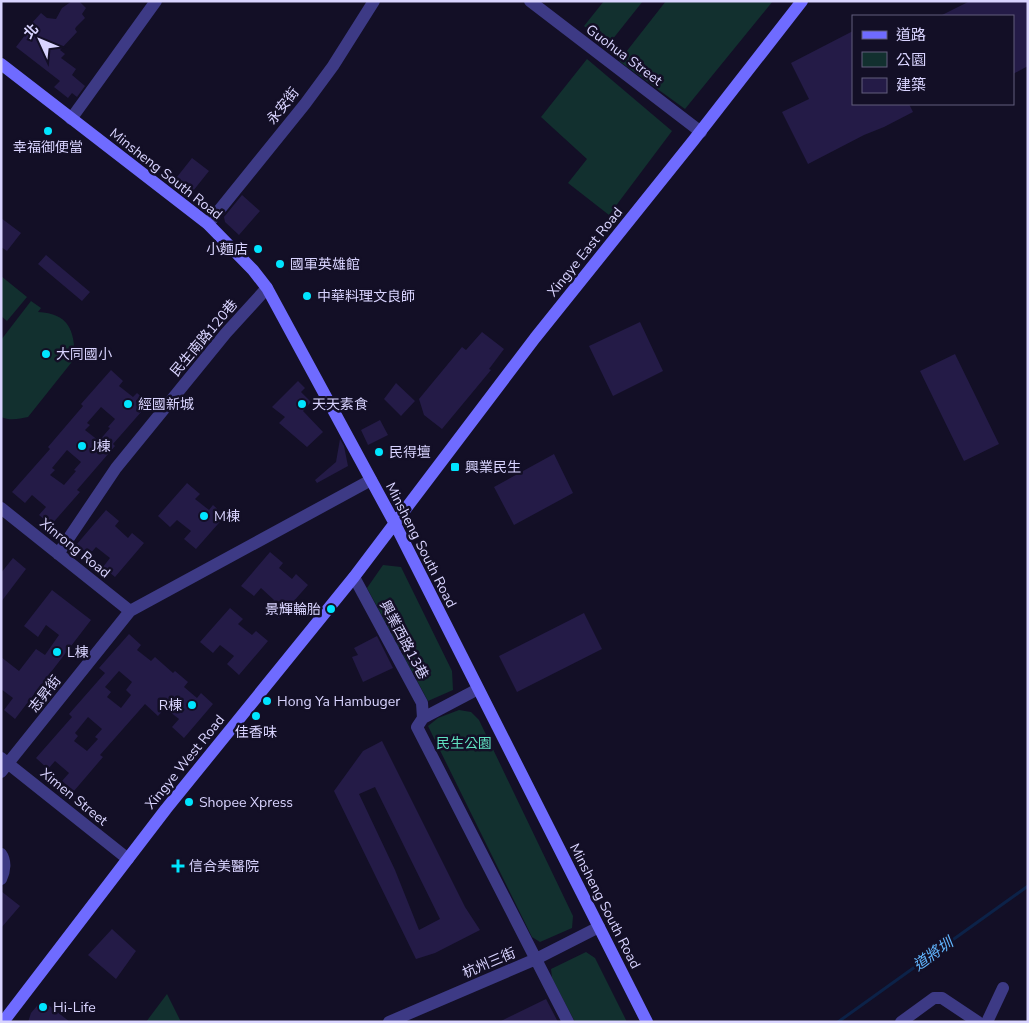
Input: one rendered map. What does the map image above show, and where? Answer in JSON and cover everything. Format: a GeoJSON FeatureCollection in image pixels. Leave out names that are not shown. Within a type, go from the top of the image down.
{"type":"FeatureCollection","features":[{"type":"Feature","properties":{"kind":"street"},"geometry":{"type":"LineString","coordinates":[[71,119],[156,1]]}},
{"type":"Feature","properties":{"kind":"street","name":"永安街"},"geometry":{"type":"LineString","coordinates":[[208,224],[305,104],[333,66],[374,1]]}},
{"type":"Feature","properties":{"kind":"street","name":"Guohua Street"},"geometry":{"type":"LineString","coordinates":[[530,1],[700,132]]}},
{"type":"Feature","properties":{"kind":"street","name":"Xingye East Road"},"geometry":{"type":"LineString","coordinates":[[395,524],[535,338],[802,1]]}},
{"type":"Feature","properties":{"kind":"street","name":"Minsheng South Road"},"geometry":{"type":"LineString","coordinates":[[1,64],[208,224],[268,288],[395,524],[647,1022]]}},
{"type":"Feature","properties":{"kind":"street","name":"民生南路120巷"},"geometry":{"type":"LineString","coordinates":[[58,554],[116,468],[226,333],[268,288]]}},
{"type":"Feature","properties":{"kind":"street"},"geometry":{"type":"LineString","coordinates":[[130,611],[371,480]]}},
{"type":"Feature","properties":{"kind":"street","name":"Xinrong Road"},"geometry":{"type":"LineString","coordinates":[[1,508],[130,611]]}},
{"type":"Feature","properties":{"kind":"street","name":"Xingye West Road"},"geometry":{"type":"LineString","coordinates":[[5,1019],[166,809],[395,524]]}},
{"type":"Feature","properties":{"kind":"street","name":"興業西路13巷"},"geometry":{"type":"LineString","coordinates":[[354,577],[422,704],[423,718],[417,727],[536,960]]}},
{"type":"Feature","properties":{"kind":"street","name":"志昇街"},"geometry":{"type":"LineString","coordinates":[[4,765],[130,611]]}},
{"type":"Feature","properties":{"kind":"street"},"geometry":{"type":"LineString","coordinates":[[423,718],[478,689]]}},
{"type":"Feature","properties":{"kind":"street","name":"Ximen Street"},"geometry":{"type":"LineString","coordinates":[[4,765],[128,859]]}},
{"type":"Feature","properties":{"kind":"street"},"geometry":{"type":"LineString","coordinates":[[1,854],[5,871],[1,879]]}},
{"type":"Feature","properties":{"kind":"street","name":"杭州三街"},"geometry":{"type":"LineString","coordinates":[[389,1022],[536,960],[599,927]]}},
{"type":"Feature","properties":{"kind":"street"},"geometry":{"type":"LineString","coordinates":[[536,960],[568,1022]]}},
{"type":"Feature","properties":{"kind":"street"},"geometry":{"type":"LineString","coordinates":[[988,1022],[1003,988]]}},
{"type":"Feature","properties":{"kind":"street"},"geometry":{"type":"LineString","coordinates":[[901,1022],[934,998],[942,998],[978,1022]]}},
{"type":"Feature","properties":{"kind":"green space"},"geometry":{"type":"Polygon","coordinates":[[[604,1],[643,1],[608,45],[584,26],[604,1]]]}},
{"type":"Feature","properties":{"kind":"green space"},"geometry":{"type":"Polygon","coordinates":[[[666,1],[773,1],[685,109],[619,61],[666,1]]]}},
{"type":"Feature","properties":{"kind":"green space"},"geometry":{"type":"Polygon","coordinates":[[[587,59],[672,131],[609,215],[568,183],[587,159],[541,117],[587,59]]]}},
{"type":"Feature","properties":{"kind":"green space"},"geometry":{"type":"Polygon","coordinates":[[[1,276],[27,297],[7,321],[1,316],[1,276]]]}},
{"type":"Feature","properties":{"kind":"green space"},"geometry":{"type":"Polygon","coordinates":[[[31,301],[41,308],[38,312],[57,316],[68,325],[73,339],[75,358],[28,417],[8,419],[1,417],[1,340],[31,301]]]}},
{"type":"Feature","properties":{"kind":"green space","name":"民生公園"},"geometry":{"type":"Polygon","coordinates":[[[383,565],[401,567],[452,671],[453,690],[428,701],[367,588],[383,565]]]}},
{"type":"Feature","properties":{"kind":"green space","name":"民生公園"},"geometry":{"type":"Polygon","coordinates":[[[459,710],[471,712],[479,720],[573,916],[572,928],[540,942],[532,937],[428,726],[438,718],[459,710]]]}},
{"type":"Feature","properties":{"kind":"green space"},"geometry":{"type":"Polygon","coordinates":[[[586,952],[595,958],[627,1022],[575,1022],[552,978],[551,969],[586,952]]]}},
{"type":"Feature","properties":{"kind":"green space"},"geometry":{"type":"Polygon","coordinates":[[[167,994],[181,1022],[146,1022],[167,994]]]}},
{"type":"Feature","properties":{"kind":"building"},"geometry":{"type":"Polygon","coordinates":[[[72,1],[79,1],[86,8],[82,14],[85,18],[76,27],[77,32],[60,50],[65,54],[61,58],[76,69],[72,75],[85,86],[77,97],[72,93],[68,98],[54,87],[60,81],[16,47],[32,26],[31,24],[41,13],[47,18],[56,19],[62,8],[72,1]]]}},
{"type":"Feature","properties":{"kind":"building"},"geometry":{"type":"Polygon","coordinates":[[[970,1],[1028,1],[1028,66],[1014,73],[1014,15],[942,15],[970,1]]]}},
{"type":"Feature","properties":{"kind":"building"},"geometry":{"type":"Polygon","coordinates":[[[852,32],[852,105],[910,105],[913,112],[808,164],[782,112],[809,99],[791,63],[852,32]]]}},
{"type":"Feature","properties":{"kind":"building"},"geometry":{"type":"Polygon","coordinates":[[[192,158],[209,171],[193,191],[177,177],[192,158]]]}},
{"type":"Feature","properties":{"kind":"building"},"geometry":{"type":"Polygon","coordinates":[[[242,195],[260,211],[239,235],[225,222],[224,217],[242,195]]]}},
{"type":"Feature","properties":{"kind":"building"},"geometry":{"type":"Polygon","coordinates":[[[1,218],[21,233],[7,251],[1,247],[1,218]]]}},
{"type":"Feature","properties":{"kind":"building"},"geometry":{"type":"Polygon","coordinates":[[[46,255],[90,292],[82,301],[38,264],[46,255]]]}},
{"type":"Feature","properties":{"kind":"building"},"geometry":{"type":"Polygon","coordinates":[[[640,322],[663,371],[613,396],[589,346],[640,322]]]}},
{"type":"Feature","properties":{"kind":"building"},"geometry":{"type":"Polygon","coordinates":[[[482,332],[504,349],[489,369],[491,370],[442,429],[424,415],[419,399],[462,347],[466,350],[482,332]]]}},
{"type":"Feature","properties":{"kind":"building"},"geometry":{"type":"Polygon","coordinates":[[[955,354],[999,444],[964,461],[920,371],[955,354]]]}},
{"type":"Feature","properties":{"kind":"building"},"geometry":{"type":"Polygon","coordinates":[[[111,370],[123,381],[119,386],[133,397],[137,393],[149,403],[113,444],[115,446],[77,490],[80,492],[51,525],[39,515],[46,507],[32,495],[25,503],[12,492],[50,449],[48,447],[83,406],[81,404],[111,370]],[[101,407],[87,423],[90,425],[85,430],[99,441],[115,419],[101,407]],[[67,450],[52,468],[55,470],[50,475],[64,485],[81,462],[67,450]]]}},
{"type":"Feature","properties":{"kind":"building"},"geometry":{"type":"Polygon","coordinates":[[[298,381],[305,388],[301,392],[311,402],[303,411],[323,432],[307,447],[279,423],[285,417],[272,407],[298,381]]]}},
{"type":"Feature","properties":{"kind":"building"},"geometry":{"type":"Polygon","coordinates":[[[396,383],[415,401],[401,416],[384,399],[396,383]]]}},
{"type":"Feature","properties":{"kind":"building"},"geometry":{"type":"Polygon","coordinates":[[[380,420],[388,435],[368,445],[361,430],[380,420]]]}},
{"type":"Feature","properties":{"kind":"building"},"geometry":{"type":"Polygon","coordinates":[[[340,439],[344,446],[348,466],[317,483],[315,480],[336,462],[340,439]]]}},
{"type":"Feature","properties":{"kind":"building"},"geometry":{"type":"Polygon","coordinates":[[[554,454],[573,493],[514,525],[494,487],[554,454]]]}},
{"type":"Feature","properties":{"kind":"building","name":"M棟"},"geometry":{"type":"Polygon","coordinates":[[[187,483],[200,494],[195,499],[209,510],[213,505],[225,516],[196,549],[184,539],[191,531],[177,520],[170,527],[158,516],[187,483]]]}},
{"type":"Feature","properties":{"kind":"building"},"geometry":{"type":"Polygon","coordinates":[[[106,510],[119,521],[115,526],[128,538],[132,533],[144,543],[115,577],[103,567],[110,558],[96,547],[89,555],[77,544],[106,510]]]}},
{"type":"Feature","properties":{"kind":"building"},"geometry":{"type":"Polygon","coordinates":[[[270,552],[283,563],[279,568],[292,579],[296,574],[308,585],[279,618],[267,608],[274,600],[261,588],[254,596],[241,586],[270,552]]]}},
{"type":"Feature","properties":{"kind":"building"},"geometry":{"type":"Polygon","coordinates":[[[13,558],[26,569],[1,602],[1,573],[13,558]]]}},
{"type":"Feature","properties":{"kind":"building","name":"L棟"},"geometry":{"type":"Polygon","coordinates":[[[52,590],[91,620],[15,719],[4,710],[13,698],[1,689],[1,657],[19,671],[36,649],[45,655],[59,635],[46,625],[38,637],[24,626],[52,590]]]}},
{"type":"Feature","properties":{"kind":"building"},"geometry":{"type":"Polygon","coordinates":[[[230,608],[243,619],[238,624],[252,635],[256,631],[268,641],[239,675],[227,664],[234,656],[220,645],[213,653],[200,642],[230,608]]]}},
{"type":"Feature","properties":{"kind":"building"},"geometry":{"type":"Polygon","coordinates":[[[584,613],[602,649],[517,692],[499,656],[584,613]]]}},
{"type":"Feature","properties":{"kind":"building"},"geometry":{"type":"Polygon","coordinates":[[[129,634],[141,645],[137,650],[151,661],[155,657],[173,673],[175,671],[188,682],[184,687],[197,698],[201,693],[213,704],[184,738],[172,727],[179,719],[165,708],[158,716],[145,704],[100,755],[103,757],[74,791],[62,781],[69,773],[55,761],[48,769],[36,758],[72,717],[69,714],[105,673],[99,668],[129,634]],[[119,671],[105,687],[111,692],[107,697],[121,708],[131,695],[126,690],[132,682],[119,671]],[[88,717],[75,733],[78,736],[74,741],[87,751],[98,739],[95,737],[102,729],[88,717]]]}},
{"type":"Feature","properties":{"kind":"building"},"geometry":{"type":"Polygon","coordinates":[[[377,636],[393,668],[363,682],[352,657],[358,655],[354,648],[377,636]]]}},
{"type":"Feature","properties":{"kind":"building"},"geometry":{"type":"Polygon","coordinates":[[[382,741],[465,907],[480,930],[435,953],[416,959],[334,791],[363,751],[382,741]],[[375,787],[359,794],[395,870],[419,930],[440,919],[375,787]]]}},
{"type":"Feature","properties":{"kind":"building"},"geometry":{"type":"Polygon","coordinates":[[[1,891],[20,906],[1,928],[1,891]]]}},
{"type":"Feature","properties":{"kind":"building"},"geometry":{"type":"Polygon","coordinates":[[[112,929],[136,951],[116,979],[88,955],[112,929]]]}},
{"type":"Feature","properties":{"kind":"building"},"geometry":{"type":"Polygon","coordinates":[[[546,999],[558,1022],[499,1022],[546,999]]]}},
{"type":"Feature","properties":{"kind":"building"},"geometry":{"type":"Polygon","coordinates":[[[42,1000],[70,1022],[28,1022],[31,1013],[42,1000]]]}},
{"type":"Feature","properties":{"kind":"waterway","name":"道將圳"},"geometry":{"type":"LineString","coordinates":[[838,1022],[1028,886]]}},
{"type":"Feature","properties":{"kind":"place","name":"幸福御便當"},"geometry":{"type":"Point","coordinates":[48,131]}},
{"type":"Feature","properties":{"kind":"place","name":"小麵店"},"geometry":{"type":"Point","coordinates":[258,249]}},
{"type":"Feature","properties":{"kind":"place","name":"國軍英雄館"},"geometry":{"type":"Point","coordinates":[280,264]}},
{"type":"Feature","properties":{"kind":"place","name":"中華料理文良師"},"geometry":{"type":"Point","coordinates":[307,296]}},
{"type":"Feature","properties":{"kind":"place","name":"大同國小"},"geometry":{"type":"Point","coordinates":[46,354]}},
{"type":"Feature","properties":{"kind":"place","name":"經國新城"},"geometry":{"type":"Point","coordinates":[128,404]}},
{"type":"Feature","properties":{"kind":"place","name":"天天素食"},"geometry":{"type":"Point","coordinates":[302,404]}},
{"type":"Feature","properties":{"kind":"place","name":"J棟"},"geometry":{"type":"Point","coordinates":[82,446]}},
{"type":"Feature","properties":{"kind":"place","name":"民得壇"},"geometry":{"type":"Point","coordinates":[379,452]}},
{"type":"Feature","properties":{"kind":"place","name":"興業民生"},"geometry":{"type":"Point","coordinates":[455,467]}},
{"type":"Feature","properties":{"kind":"place","name":"M棟"},"geometry":{"type":"Point","coordinates":[204,516]}},
{"type":"Feature","properties":{"kind":"place","name":"景輝輪胎"},"geometry":{"type":"Point","coordinates":[331,609]}},
{"type":"Feature","properties":{"kind":"place","name":"L棟"},"geometry":{"type":"Point","coordinates":[57,652]}},
{"type":"Feature","properties":{"kind":"place","name":"Hong Ya Hambuger"},"geometry":{"type":"Point","coordinates":[267,701]}},
{"type":"Feature","properties":{"kind":"place","name":"R棟"},"geometry":{"type":"Point","coordinates":[192,705]}},
{"type":"Feature","properties":{"kind":"place","name":"佳香味"},"geometry":{"type":"Point","coordinates":[256,716]}},
{"type":"Feature","properties":{"kind":"place","name":"Shopee Xpress"},"geometry":{"type":"Point","coordinates":[189,802]}},
{"type":"Feature","properties":{"kind":"place","name":"信合美醫院"},"geometry":{"type":"Point","coordinates":[178,866]}},
{"type":"Feature","properties":{"kind":"place","name":"Hi-Life"},"geometry":{"type":"Point","coordinates":[43,1007]}}]}
